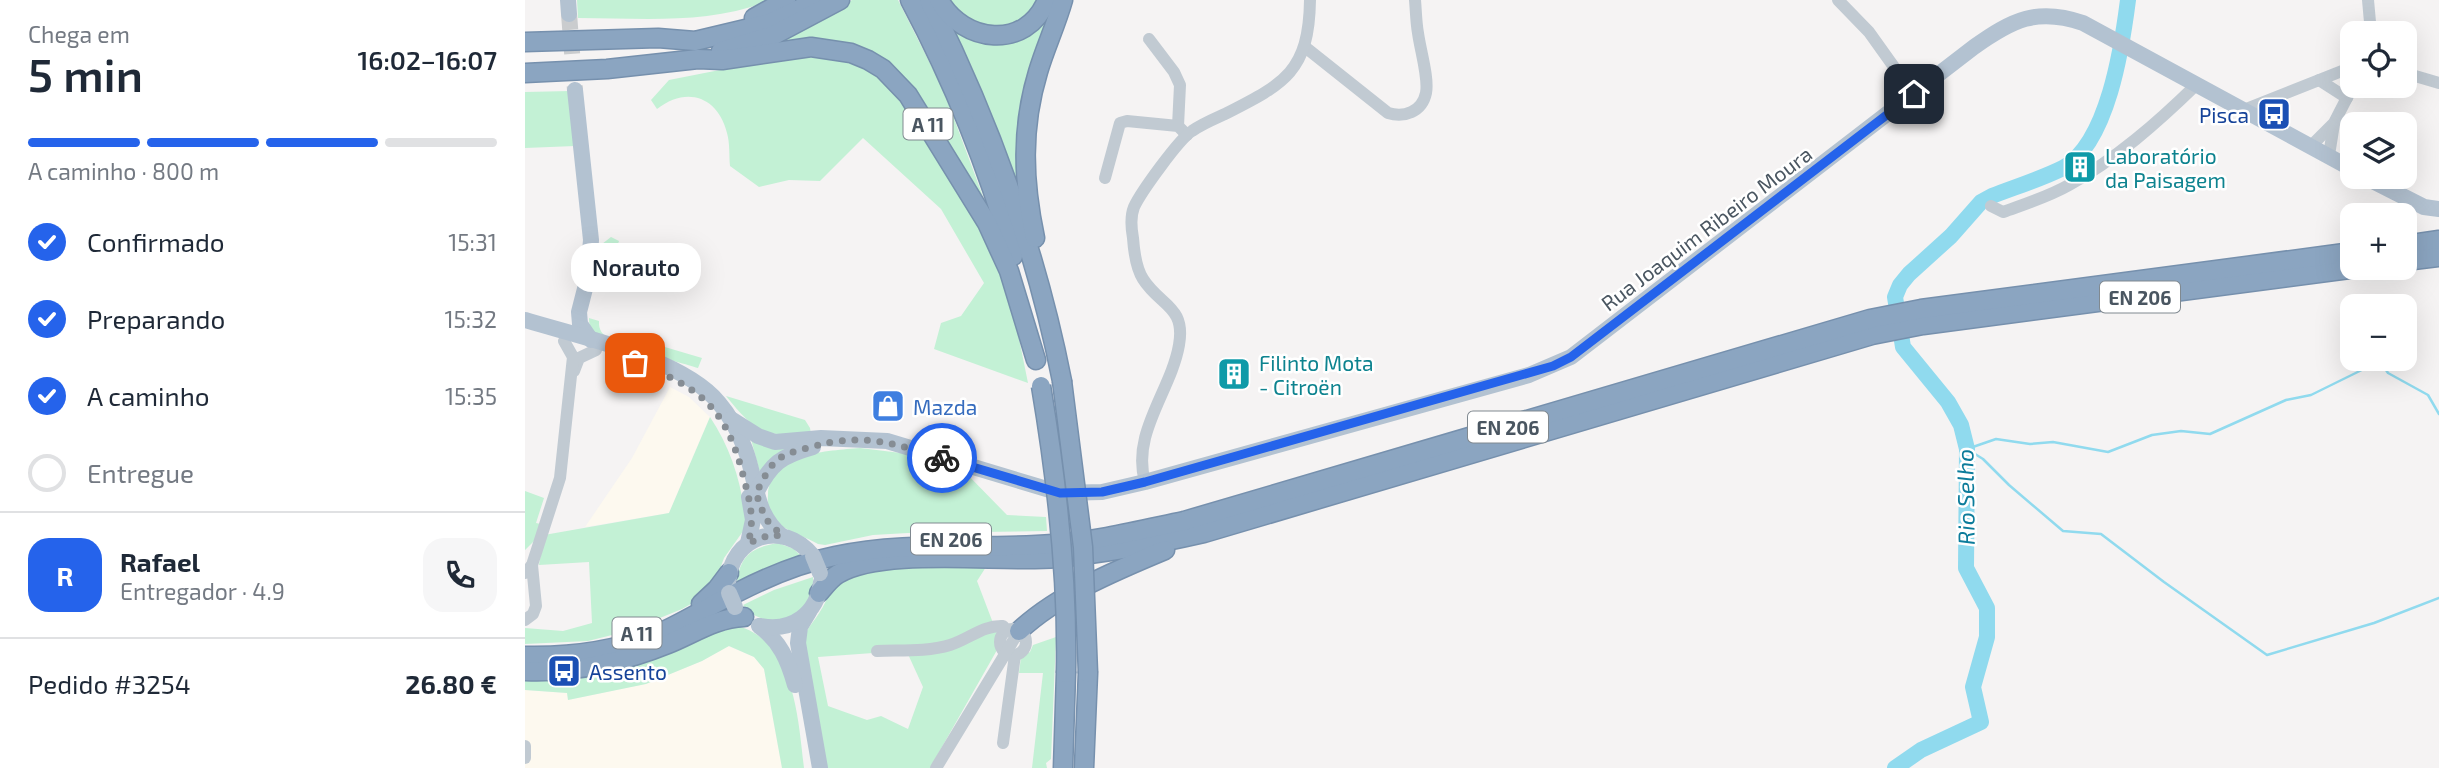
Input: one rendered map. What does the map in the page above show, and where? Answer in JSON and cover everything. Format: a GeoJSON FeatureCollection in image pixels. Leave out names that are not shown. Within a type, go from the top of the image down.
{"type":"FeatureCollection","features":[{"type":"Feature","properties":{"kind":"highway"},"geometry":{"type":"LineString","coordinates":[[658,38],[738,23],[769,11],[786,0]]}},
{"type":"Feature","properties":{"kind":"highway"},"geometry":{"type":"LineString","coordinates":[[525,42],[658,38],[695,41],[770,23],[818,0]]}},
{"type":"Feature","properties":{"kind":"highway","name":"A 11"},"geometry":{"type":"LineString","coordinates":[[698,59],[774,35],[840,0]]}},
{"type":"Feature","properties":{"kind":"highway","name":"A 11"},"geometry":{"type":"LineString","coordinates":[[910,0],[956,96],[995,196],[1017,268],[1036,360],[1060,526],[1066,617],[1063,768]]}},
{"type":"Feature","properties":{"kind":"highway","name":"A 11"},"geometry":{"type":"LineString","coordinates":[[929,0],[966,78],[1001,168],[1053,338],[1062,382],[1081,534],[1088,673],[1084,768]]}},
{"type":"Feature","properties":{"kind":"highway"},"geometry":{"type":"LineString","coordinates":[[939,0],[953,19],[964,28],[979,35],[997,36],[1025,27],[1036,18],[1047,0]]}},
{"type":"Feature","properties":{"kind":"highway"},"geometry":{"type":"LineString","coordinates":[[1053,338],[1048,299],[1028,204],[1024,168],[1031,94],[1063,0]]}},
{"type":"Feature","properties":{"kind":"highway","name":"A 11"},"geometry":{"type":"LineString","coordinates":[[525,73],[607,69],[698,59],[722,60],[811,47],[831,48],[868,60],[896,81],[920,110],[997,240],[1036,360]]}},
{"type":"Feature","properties":{"kind":"highway"},"geometry":{"type":"LineString","coordinates":[[2417,243],[2439,240]]}},
{"type":"Feature","properties":{"kind":"highway","name":"EN 206"},"geometry":{"type":"LineString","coordinates":[[819,593],[839,573],[886,561],[1054,558],[1871,327],[2340,254]]}},
{"type":"Feature","properties":{"kind":"highway"},"geometry":{"type":"LineString","coordinates":[[2417,260],[2439,257]]}},
{"type":"Feature","properties":{"kind":"highway","name":"EN 206"},"geometry":{"type":"LineString","coordinates":[[1922,317],[2340,270]]}},
{"type":"Feature","properties":{"kind":"highway","name":"EN 206"},"geometry":{"type":"LineString","coordinates":[[809,551],[927,539],[1140,547],[1204,533],[1871,327]]}},
{"type":"Feature","properties":{"kind":"highway"},"geometry":{"type":"LineString","coordinates":[[1012,631],[1077,592],[1204,533]]}},
{"type":"Feature","properties":{"kind":"highway","name":"A 11"},"geometry":{"type":"LineString","coordinates":[[525,656],[578,654],[608,649],[656,635],[767,578],[797,566],[843,554],[901,546],[1098,545]]}},
{"type":"Feature","properties":{"kind":"highway","name":"A 11"},"geometry":{"type":"LineString","coordinates":[[525,664],[555,664],[610,657],[658,641],[771,585],[867,557],[1098,545]]}},
{"type":"Feature","properties":{"kind":"highway","name":"A 11"},"geometry":{"type":"LineString","coordinates":[[525,649],[576,648],[643,632],[691,611],[707,600],[729,573]]}},
{"type":"Feature","properties":{"kind":"highway"},"geometry":{"type":"LineString","coordinates":[[525,671],[564,671],[605,665],[649,652],[719,621],[747,617]]}},
{"type":"Feature","properties":{"kind":"main road","name":"Rua Joaquim Ribeiro Moura"},"geometry":{"type":"LineString","coordinates":[[845,439],[887,442],[1060,493],[1102,492],[1553,366],[1571,357],[1996,31],[2018,20],[2056,15],[2083,23],[2241,111],[2340,162]]}},
{"type":"Feature","properties":{"kind":"main road"},"geometry":{"type":"LineString","coordinates":[[575,90],[591,240],[588,277],[579,312],[580,324],[593,345],[684,386],[712,407],[724,422],[739,456],[753,520],[748,543],[733,561],[729,573],[729,593],[747,617],[776,640],[789,665],[802,713],[811,768]]}},
{"type":"Feature","properties":{"kind":"main road"},"geometry":{"type":"LineString","coordinates":[[2389,189],[2424,207],[2439,209]]}},
{"type":"Feature","properties":{"kind":"main road"},"geometry":{"type":"LineString","coordinates":[[560,335],[564,326],[579,312]]}},
{"type":"Feature","properties":{"kind":"main road"},"geometry":{"type":"LineString","coordinates":[[525,320],[560,335],[659,363],[689,379],[719,402],[731,419],[747,453],[765,518],[782,536]]}},
{"type":"Feature","properties":{"kind":"main road"},"geometry":{"type":"LineString","coordinates":[[525,329],[560,335]]}},
{"type":"Feature","properties":{"kind":"main road"},"geometry":{"type":"LineString","coordinates":[[731,419],[758,436],[775,442],[845,439]]}},
{"type":"Feature","properties":{"kind":"main road"},"geometry":{"type":"LineString","coordinates":[[756,493],[777,460],[794,452],[845,439]]}},
{"type":"Feature","properties":{"kind":"main road"},"geometry":{"type":"LineString","coordinates":[[748,543],[770,535],[790,538],[809,551],[820,573],[819,593],[800,627],[798,643],[820,768]]}},
{"type":"Feature","properties":{"kind":"main road"},"geometry":{"type":"LineString","coordinates":[[747,617],[772,628],[799,621],[809,612]]}},
{"type":"Feature","properties":{"kind":"street"},"geometry":{"type":"LineString","coordinates":[[1149,480],[1140,464],[1141,454],[1146,433],[1179,347],[1181,329],[1177,315],[1141,276],[1133,244],[1131,216],[1182,130],[1280,83],[1305,47],[1310,0]]}},
{"type":"Feature","properties":{"kind":"street"},"geometry":{"type":"LineString","coordinates":[[1305,47],[1388,113],[1397,116],[1409,114],[1418,107],[1427,90],[1415,0]]}},
{"type":"Feature","properties":{"kind":"street"},"geometry":{"type":"LineString","coordinates":[[1838,0],[1869,32],[1914,94]]}},
{"type":"Feature","properties":{"kind":"street"},"geometry":{"type":"LineString","coordinates":[[2368,0],[2370,21]]}},
{"type":"Feature","properties":{"kind":"street"},"geometry":{"type":"LineString","coordinates":[[1149,39],[1174,72],[1180,85],[1182,130]]}},
{"type":"Feature","properties":{"kind":"street"},"geometry":{"type":"LineString","coordinates":[[2241,111],[2340,72]]}},
{"type":"Feature","properties":{"kind":"street"},"geometry":{"type":"LineString","coordinates":[[2417,77],[2439,83]]}},
{"type":"Feature","properties":{"kind":"street"},"geometry":{"type":"LineString","coordinates":[[2319,80],[2340,94]]}},
{"type":"Feature","properties":{"kind":"street"},"geometry":{"type":"LineString","coordinates":[[1991,206],[2003,212],[2068,186],[2151,127],[2196,85]]}},
{"type":"Feature","properties":{"kind":"street"},"geometry":{"type":"LineString","coordinates":[[2312,145],[2334,123],[2347,98]]}},
{"type":"Feature","properties":{"kind":"street"},"geometry":{"type":"LineString","coordinates":[[1105,178],[1120,123],[1127,121],[1182,130]]}},
{"type":"Feature","properties":{"kind":"street"},"geometry":{"type":"LineString","coordinates":[[2329,155],[2334,123]]}},
{"type":"Feature","properties":{"kind":"street"},"geometry":{"type":"LineString","coordinates":[[525,620],[533,614],[536,606],[528,569],[560,478],[573,375],[573,357],[560,335]]}},
{"type":"Feature","properties":{"kind":"street"},"geometry":{"type":"LineString","coordinates":[[573,375],[579,358],[593,345]]}},
{"type":"Feature","properties":{"kind":"street"},"geometry":{"type":"LineString","coordinates":[[877,651],[935,648],[994,626],[1003,626],[1012,631],[1003,743]]}},
{"type":"Feature","properties":{"kind":"street"},"geometry":{"type":"LineString","coordinates":[[936,768],[1010,654]]}},
{"type":"Feature","properties":{"kind":"street"},"geometry":{"type":"LineString","coordinates":[[525,746],[525,758]]}},
{"type":"Feature","properties":{"kind":"shaded area"},"geometry":{"type":"Polygon","coordinates":[[[670,387],[689,397],[710,417],[669,513],[585,527],[632,458],[670,387]]]}},
{"type":"Feature","properties":{"kind":"shaded area"},"geometry":{"type":"Polygon","coordinates":[[[728,646],[754,657],[764,669],[782,768],[525,768],[525,690],[567,693],[568,700],[645,684],[702,661],[728,646]]]}},
{"type":"Feature","properties":{"kind":"green space"},"geometry":{"type":"Polygon","coordinates":[[[577,0],[771,0],[748,8],[700,17],[652,19],[578,18],[577,0]]]}},
{"type":"Feature","properties":{"kind":"green space"},"geometry":{"type":"Polygon","coordinates":[[[852,0],[898,0],[943,89],[991,218],[923,104],[892,66],[874,53],[850,45],[821,41],[785,42],[784,40],[852,0]]]}},
{"type":"Feature","properties":{"kind":"green space"},"geometry":{"type":"Polygon","coordinates":[[[946,0],[1041,0],[1030,15],[1017,24],[982,30],[946,0]]]}},
{"type":"Feature","properties":{"kind":"green space"},"geometry":{"type":"Polygon","coordinates":[[[1055,0],[1020,194],[1002,140],[954,30],[978,41],[1002,42],[1055,0]]]}},
{"type":"Feature","properties":{"kind":"green space"},"geometry":{"type":"Polygon","coordinates":[[[816,56],[846,59],[884,80],[912,117],[994,250],[1013,309],[1028,383],[934,349],[941,323],[961,316],[984,283],[941,209],[863,138],[820,181],[789,180],[759,187],[730,166],[729,145],[723,120],[709,103],[699,98],[679,98],[657,109],[651,100],[669,80],[740,66],[816,56]]]}},
{"type":"Feature","properties":{"kind":"green space"},"geometry":{"type":"Polygon","coordinates":[[[570,91],[575,146],[525,148],[525,92],[570,91]]]}},
{"type":"Feature","properties":{"kind":"green space"},"geometry":{"type":"Polygon","coordinates":[[[611,237],[619,241],[604,282],[610,284],[605,289],[599,287],[602,244],[611,237]]]}},
{"type":"Feature","properties":{"kind":"green space"},"geometry":{"type":"Polygon","coordinates":[[[589,318],[599,321],[601,331],[608,337],[630,342],[631,337],[702,358],[698,368],[601,337],[592,330],[589,318]]]}},
{"type":"Feature","properties":{"kind":"green space"},"geometry":{"type":"Polygon","coordinates":[[[726,396],[805,420],[811,434],[782,435],[762,430],[745,417],[726,396]]]}},
{"type":"Feature","properties":{"kind":"green space"},"geometry":{"type":"Polygon","coordinates":[[[710,417],[735,469],[746,527],[724,558],[716,580],[705,596],[682,609],[628,631],[588,641],[525,644],[525,628],[563,631],[592,623],[589,562],[539,565],[544,535],[669,513],[710,417]]]}},
{"type":"Feature","properties":{"kind":"green space"},"geometry":{"type":"Polygon","coordinates":[[[751,439],[787,449],[760,473],[751,439]]]}},
{"type":"Feature","properties":{"kind":"green space"},"geometry":{"type":"Polygon","coordinates":[[[860,448],[901,453],[962,469],[1007,515],[1046,517],[1047,531],[873,535],[825,545],[783,527],[773,518],[768,495],[771,481],[779,470],[790,462],[817,453],[860,448]]]}},
{"type":"Feature","properties":{"kind":"green space"},"geometry":{"type":"Polygon","coordinates":[[[525,491],[544,498],[536,523],[541,524],[534,541],[525,550],[525,491]]]}},
{"type":"Feature","properties":{"kind":"green space"},"geometry":{"type":"Polygon","coordinates":[[[778,543],[794,549],[805,560],[736,588],[740,569],[747,556],[759,548],[778,543]]]}},
{"type":"Feature","properties":{"kind":"green space"},"geometry":{"type":"Polygon","coordinates":[[[929,566],[986,567],[977,581],[993,623],[943,644],[874,649],[873,653],[818,657],[828,706],[867,720],[881,716],[908,729],[923,687],[907,652],[953,649],[985,632],[999,629],[997,650],[930,768],[824,768],[803,666],[802,645],[805,634],[832,589],[846,579],[883,569],[929,566]]]}},
{"type":"Feature","properties":{"kind":"green space"},"geometry":{"type":"Polygon","coordinates":[[[813,577],[812,594],[808,602],[803,609],[789,618],[764,619],[752,614],[743,605],[774,590],[813,577]]]}},
{"type":"Feature","properties":{"kind":"green space"},"geometry":{"type":"Polygon","coordinates":[[[731,625],[752,632],[768,644],[780,661],[795,703],[804,768],[782,768],[764,669],[754,657],[729,646],[702,661],[646,684],[568,700],[567,693],[525,690],[525,678],[564,678],[622,669],[659,658],[731,625]]]}},
{"type":"Feature","properties":{"kind":"green space"},"geometry":{"type":"Polygon","coordinates":[[[1056,637],[1051,759],[1046,763],[1047,768],[1032,768],[1043,673],[1019,673],[1021,657],[1030,652],[1033,645],[1056,637]]]}},
{"type":"Feature","properties":{"kind":"waterway","name":"Rio Selho"},"geometry":{"type":"LineString","coordinates":[[1895,768],[1921,750],[1981,722],[1973,687],[1987,637],[1987,608],[1966,568],[1967,449],[1961,425],[1948,402],[1903,347],[1895,297],[1909,274],[1951,236],[1981,202],[2063,168],[2078,156],[2091,138],[2110,92],[2122,43],[2128,0]]}},
{"type":"Feature","properties":{"kind":"waterway"},"geometry":{"type":"LineString","coordinates":[[1967,449],[1996,439],[2030,444],[2053,442],[2108,452],[2152,435],[2181,431],[2210,434],[2286,400],[2311,395],[2380,361],[2388,373],[2428,395],[2439,414]]}},
{"type":"Feature","properties":{"kind":"waterway"},"geometry":{"type":"LineString","coordinates":[[1967,449],[1983,459],[2063,531],[2101,534],[2267,655],[2374,623],[2439,598]]}},
{"type":"Feature","properties":{"kind":"tunnel"},"geometry":{"type":"LineString","coordinates":[[569,14],[575,90]]}},
{"type":"Feature","properties":{"kind":"way so far"},"geometry":{"type":"LineString","coordinates":[[635,363],[684,386],[712,407],[724,422],[739,456],[751,509],[753,520],[748,543],[770,535],[782,536],[765,518],[756,493],[777,460],[794,452],[845,439],[887,442],[942,458]]}},
{"type":"Feature","properties":{"kind":"place","name":"Pisca"},"geometry":{"type":"Point","coordinates":[2274,114]}},
{"type":"Feature","properties":{"kind":"place","name":"Laboratório da Paisagem"},"geometry":{"type":"Point","coordinates":[2080,167]}},
{"type":"Feature","properties":{"kind":"place","name":"Norauto"},"geometry":{"type":"Point","coordinates":[635,363]}},
{"type":"Feature","properties":{"kind":"place","name":"Filinto Mota - Citroën"},"geometry":{"type":"Point","coordinates":[1234,374]}},
{"type":"Feature","properties":{"kind":"place","name":"Mazda"},"geometry":{"type":"Point","coordinates":[888,406]}},
{"type":"Feature","properties":{"kind":"place","name":"Assento"},"geometry":{"type":"Point","coordinates":[564,671]}},
{"type":"Feature","properties":{"kind":"route"},"geometry":{"type":"LineString","coordinates":[[942,458],[1060,493],[1102,492],[1529,375],[1571,357],[1914,94]]}}]}
